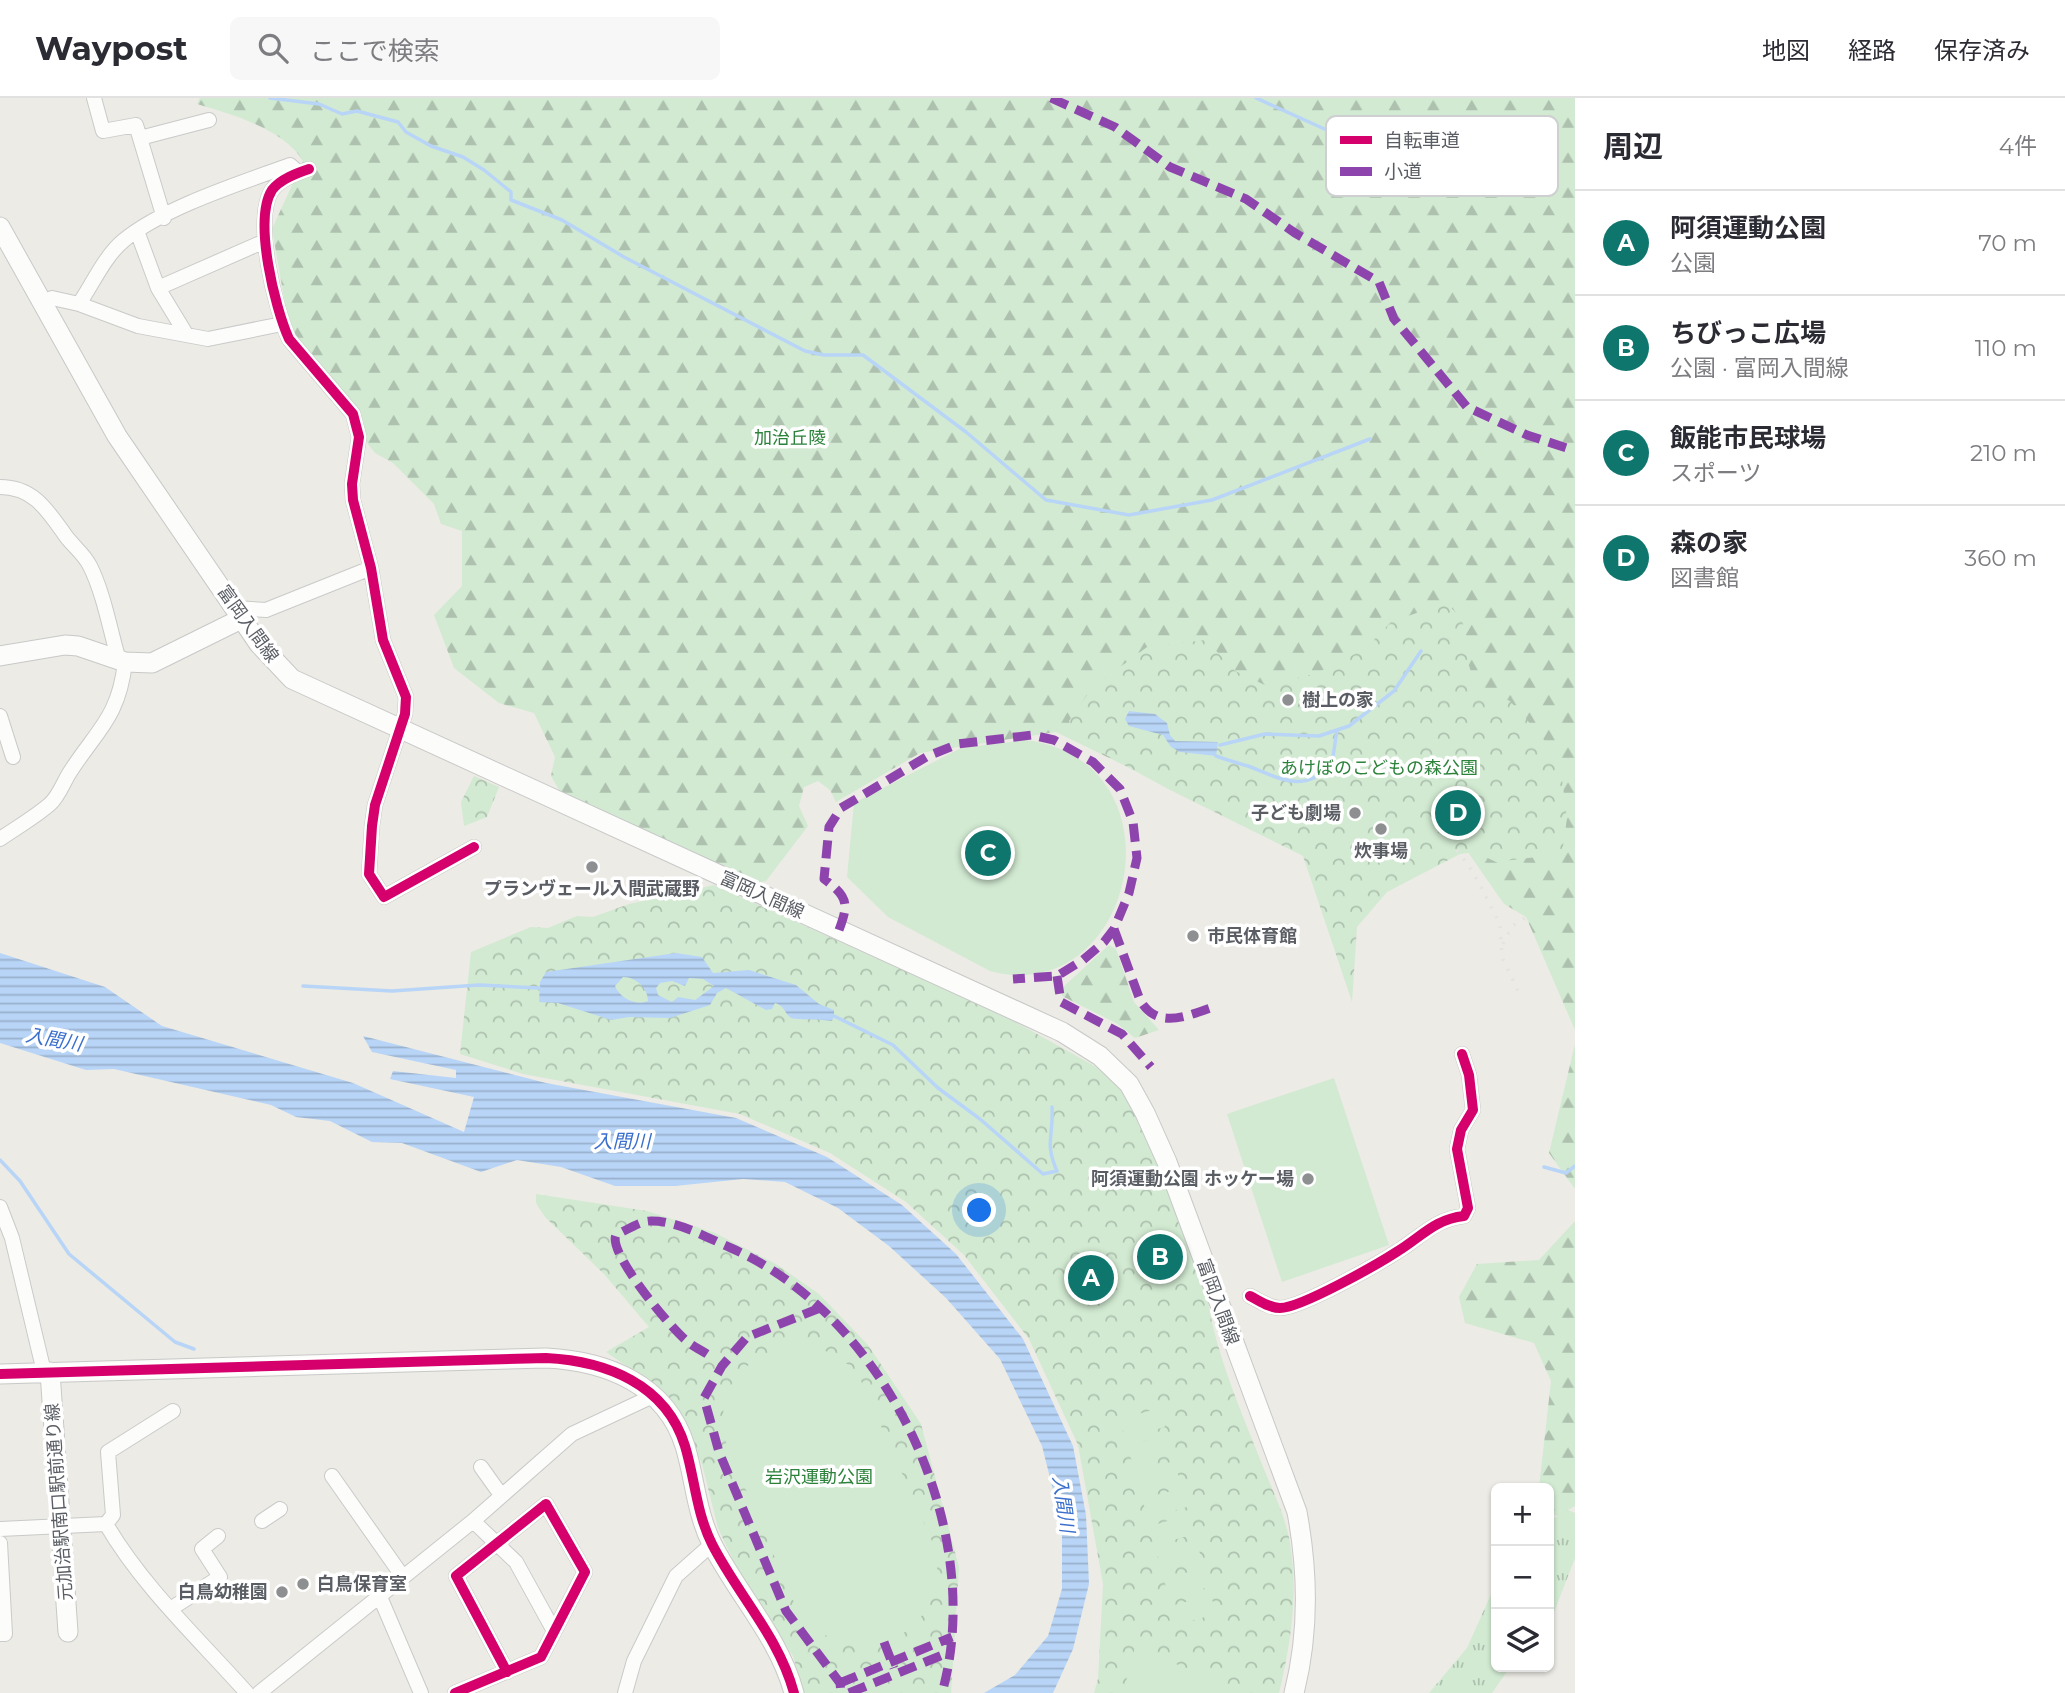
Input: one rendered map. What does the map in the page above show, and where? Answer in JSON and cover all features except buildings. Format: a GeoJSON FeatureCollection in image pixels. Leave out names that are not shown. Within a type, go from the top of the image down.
{"type":"FeatureCollection","features":[{"type":"Feature","properties":{"kind":"main road","name":"富岡入間線"},"geometry":{"type":"LineString","coordinates":[[0,226],[117,436],[259,644],[292,679],[1062,1032],[1100,1056],[1129,1084],[1167,1162],[1297,1512],[1306,1585],[1294,1693]]}},
{"type":"Feature","properties":{"kind":"main road"},"geometry":{"type":"LineString","coordinates":[[0,656],[65,645],[78,646],[122,661],[152,663],[166,658],[238,613]]}},
{"type":"Feature","properties":{"kind":"main road"},"geometry":{"type":"LineString","coordinates":[[0,1374],[547,1358],[575,1360],[601,1366],[633,1380],[655,1395],[675,1420],[685,1447],[698,1510],[712,1544],[781,1656],[794,1693]]}},
{"type":"Feature","properties":{"kind":"main road","name":"元加治駅南口駅前通り線"},"geometry":{"type":"LineString","coordinates":[[47,1372],[68,1632]]}},
{"type":"Feature","properties":{"kind":"street"},"geometry":{"type":"LineString","coordinates":[[94,98],[103,131],[136,125],[163,218]]}},
{"type":"Feature","properties":{"kind":"street"},"geometry":{"type":"LineString","coordinates":[[140,138],[209,120]]}},
{"type":"Feature","properties":{"kind":"street"},"geometry":{"type":"LineString","coordinates":[[79,304],[120,243],[138,231],[206,196],[290,165],[304,171],[273,189],[265,209],[265,241],[282,324],[297,349],[317,368],[353,414],[359,437],[352,484],[353,500],[371,568],[383,640],[406,697],[405,714],[375,805],[369,874],[384,897],[474,847]]}},
{"type":"Feature","properties":{"kind":"street"},"geometry":{"type":"LineString","coordinates":[[138,231],[158,288],[186,334]]}},
{"type":"Feature","properties":{"kind":"street"},"geometry":{"type":"LineString","coordinates":[[158,288],[265,241]]}},
{"type":"Feature","properties":{"kind":"street"},"geometry":{"type":"LineString","coordinates":[[41,302],[52,298],[79,304],[138,326],[208,339],[282,324]]}},
{"type":"Feature","properties":{"kind":"street"},"geometry":{"type":"LineString","coordinates":[[0,487],[21,489],[40,501],[64,535],[80,550],[92,570],[122,661],[122,690],[111,716],[69,774],[58,794],[51,803],[0,839]]}},
{"type":"Feature","properties":{"kind":"street"},"geometry":{"type":"LineString","coordinates":[[238,613],[266,610],[371,568]]}},
{"type":"Feature","properties":{"kind":"street"},"geometry":{"type":"LineString","coordinates":[[0,716],[13,757]]}},
{"type":"Feature","properties":{"kind":"street"},"geometry":{"type":"LineString","coordinates":[[1250,1296],[1273,1307],[1293,1306],[1399,1251],[1430,1227],[1449,1217],[1464,1216],[1468,1208],[1458,1139],[1473,1110],[1469,1075],[1462,1054]]}},
{"type":"Feature","properties":{"kind":"street"},"geometry":{"type":"LineString","coordinates":[[1,1214],[47,1372]]}},
{"type":"Feature","properties":{"kind":"street"},"geometry":{"type":"LineString","coordinates":[[259,1693],[473,1521],[572,1434],[655,1395]]}},
{"type":"Feature","properties":{"kind":"street"},"geometry":{"type":"LineString","coordinates":[[0,1529],[106,1524],[113,1515],[108,1451],[173,1411]]}},
{"type":"Feature","properties":{"kind":"street"},"geometry":{"type":"LineString","coordinates":[[481,1467],[501,1495]]}},
{"type":"Feature","properties":{"kind":"street"},"geometry":{"type":"LineString","coordinates":[[332,1476],[403,1577]]}},
{"type":"Feature","properties":{"kind":"street"},"geometry":{"type":"LineString","coordinates":[[455,1693],[507,1672],[541,1657],[585,1572],[546,1504],[456,1576],[507,1672]]}},
{"type":"Feature","properties":{"kind":"street"},"geometry":{"type":"LineString","coordinates":[[262,1521],[280,1509]]}},
{"type":"Feature","properties":{"kind":"street"},"geometry":{"type":"LineString","coordinates":[[473,1521],[516,1562],[554,1631]]}},
{"type":"Feature","properties":{"kind":"street"},"geometry":{"type":"LineString","coordinates":[[106,1524],[119,1546],[247,1693]]}},
{"type":"Feature","properties":{"kind":"street"},"geometry":{"type":"LineString","coordinates":[[172,1608],[220,1577],[202,1549],[218,1536]]}},
{"type":"Feature","properties":{"kind":"street"},"geometry":{"type":"LineString","coordinates":[[0,1543],[5,1634],[0,1634]]}},
{"type":"Feature","properties":{"kind":"street"},"geometry":{"type":"LineString","coordinates":[[625,1693],[639,1650],[676,1576],[712,1544]]}},
{"type":"Feature","properties":{"kind":"street"},"geometry":{"type":"LineString","coordinates":[[380,1597],[421,1693]]}},
{"type":"Feature","properties":{"kind":"green space","name":"加治丘陵"},"geometry":{"type":"Polygon","coordinates":[[[200,98],[1575,98],[1575,1030],[1526,917],[1504,904],[1465,848],[1302,852],[1056,732],[920,753],[836,802],[830,790],[818,781],[804,787],[799,806],[808,826],[766,881],[754,884],[568,805],[551,776],[555,757],[534,713],[499,703],[454,668],[434,615],[462,586],[462,531],[441,524],[434,504],[393,463],[375,453],[319,381],[305,347],[289,326],[272,229],[303,161],[283,140],[256,124],[197,104],[200,98]]]}},
{"type":"Feature","properties":{"kind":"green space","name":"あけぼのこどもの森公園"},"geometry":{"type":"Polygon","coordinates":[[[1445,603],[1464,626],[1470,669],[1480,690],[1510,701],[1542,737],[1560,764],[1567,818],[1562,854],[1496,862],[1475,852],[1460,854],[1387,892],[1357,927],[1352,1002],[1303,856],[1168,789],[1075,738],[1069,721],[1092,688],[1147,647],[1206,640],[1235,671],[1269,687],[1319,672],[1365,649],[1391,622],[1445,603]]]}},
{"type":"Feature","properties":{"kind":"green space"},"geometry":{"type":"Polygon","coordinates":[[[1026,740],[1077,758],[1110,791],[1124,833],[1123,878],[1108,921],[1080,954],[1040,973],[990,971],[888,917],[847,877],[854,803],[961,748],[1026,740]]]}},
{"type":"Feature","properties":{"kind":"green space"},"geometry":{"type":"Polygon","coordinates":[[[474,776],[499,787],[487,817],[464,826],[461,802],[474,776]]]}},
{"type":"Feature","properties":{"kind":"green space"},"geometry":{"type":"Polygon","coordinates":[[[714,885],[1001,1014],[1116,1078],[1141,1114],[1208,1302],[1232,1389],[1278,1501],[1287,1530],[1294,1586],[1289,1640],[1279,1693],[1094,1693],[1098,1679],[1103,1584],[1078,1445],[1029,1339],[964,1255],[906,1202],[830,1153],[740,1114],[523,1074],[460,1054],[471,952],[531,927],[548,928],[577,916],[593,917],[629,904],[714,885]]]}},
{"type":"Feature","properties":{"kind":"green space"},"geometry":{"type":"Polygon","coordinates":[[[1109,945],[1116,949],[1134,1002],[1159,1030],[1135,1038],[1116,1023],[1062,996],[1061,989],[1109,945]]]}},
{"type":"Feature","properties":{"kind":"green space"},"geometry":{"type":"Polygon","coordinates":[[[1575,1044],[1575,1189],[1549,1153],[1575,1044]]]}},
{"type":"Feature","properties":{"kind":"green space","name":"阿須運動公園 ホッケー場"},"geometry":{"type":"Polygon","coordinates":[[[1334,1078],[1389,1245],[1282,1282],[1227,1114],[1334,1078]]]}},
{"type":"Feature","properties":{"kind":"green space","name":"岩沢運動公園"},"geometry":{"type":"Polygon","coordinates":[[[536,1194],[647,1211],[715,1233],[776,1264],[819,1294],[868,1345],[921,1424],[959,1567],[951,1693],[804,1693],[793,1656],[742,1579],[718,1528],[702,1464],[675,1408],[663,1391],[606,1352],[649,1327],[604,1274],[545,1217],[536,1203],[536,1194]]]}},
{"type":"Feature","properties":{"kind":"green space"},"geometry":{"type":"Polygon","coordinates":[[[1575,1221],[1575,1506],[1557,1516],[1554,1515],[1554,1483],[1540,1483],[1551,1381],[1534,1343],[1465,1323],[1459,1297],[1477,1264],[1539,1260],[1575,1221]]]}},
{"type":"Feature","properties":{"kind":"green space"},"geometry":{"type":"Polygon","coordinates":[[[795,1345],[830,1353],[858,1374],[935,1548],[936,1581],[927,1608],[910,1628],[888,1641],[863,1645],[837,1641],[813,1626],[793,1600],[728,1449],[723,1424],[724,1408],[734,1381],[754,1361],[780,1348],[795,1345]]]}},
{"type":"Feature","properties":{"kind":"green space"},"geometry":{"type":"Polygon","coordinates":[[[1160,1408],[1165,1427],[1125,1438],[1120,1419],[1160,1408]]]}},
{"type":"Feature","properties":{"kind":"green space"},"geometry":{"type":"Polygon","coordinates":[[[1167,1435],[1172,1454],[1133,1465],[1127,1446],[1167,1435]]]}},
{"type":"Feature","properties":{"kind":"green space"},"geometry":{"type":"Polygon","coordinates":[[[1174,1461],[1180,1481],[1140,1492],[1135,1472],[1174,1461]]]}},
{"type":"Feature","properties":{"kind":"green space"},"geometry":{"type":"Polygon","coordinates":[[[1182,1488],[1187,1507],[1148,1518],[1142,1499],[1182,1488]]]}},
{"type":"Feature","properties":{"kind":"green space"},"geometry":{"type":"Polygon","coordinates":[[[1564,1508],[1575,1513],[1575,1558],[1554,1612],[1554,1517],[1556,1518],[1564,1508]]]}},
{"type":"Feature","properties":{"kind":"green space"},"geometry":{"type":"Polygon","coordinates":[[[1189,1515],[1195,1534],[1155,1545],[1150,1526],[1189,1515]]]}},
{"type":"Feature","properties":{"kind":"green space"},"geometry":{"type":"Polygon","coordinates":[[[1196,1541],[1202,1560],[1162,1571],[1157,1552],[1196,1541]]]}},
{"type":"Feature","properties":{"kind":"green space"},"geometry":{"type":"Polygon","coordinates":[[[1203,1568],[1209,1587],[1169,1598],[1164,1579],[1203,1568]]]}},
{"type":"Feature","properties":{"kind":"green space"},"geometry":{"type":"Polygon","coordinates":[[[1491,1594],[1491,1672],[1507,1672],[1492,1693],[1429,1693],[1467,1648],[1491,1594]]]}},
{"type":"Feature","properties":{"kind":"green space"},"geometry":{"type":"Polygon","coordinates":[[[1211,1595],[1216,1614],[1176,1625],[1171,1606],[1211,1595]]]}},
{"type":"Feature","properties":{"kind":"green space"},"geometry":{"type":"Polygon","coordinates":[[[1135,1647],[1241,1691],[1244,1693],[1123,1693],[1135,1647]]]}},
{"type":"Feature","properties":{"kind":"water"},"geometry":{"type":"Polygon","coordinates":[[[1129,711],[1155,714],[1167,723],[1170,735],[1175,741],[1218,742],[1216,756],[1180,752],[1171,747],[1163,735],[1129,726],[1125,719],[1129,711]]]}},
{"type":"Feature","properties":{"kind":"water","name":"入間川"},"geometry":{"type":"Polygon","coordinates":[[[0,953],[105,987],[162,1026],[353,1083],[464,1132],[474,1097],[390,1079],[393,1071],[456,1078],[456,1070],[372,1052],[363,1036],[546,1083],[736,1118],[827,1157],[902,1205],[956,1254],[1023,1339],[1073,1446],[1086,1515],[1089,1584],[1073,1649],[1053,1693],[984,1693],[1015,1675],[1048,1636],[1062,1589],[1062,1525],[1042,1446],[1000,1359],[946,1298],[889,1246],[838,1208],[785,1182],[743,1179],[675,1186],[615,1186],[561,1167],[517,1160],[481,1172],[402,1143],[372,1142],[330,1121],[296,1117],[271,1105],[114,1069],[86,1070],[0,1043],[0,953]]]}},
{"type":"Feature","properties":{"kind":"water"},"geometry":{"type":"Polygon","coordinates":[[[676,953],[702,957],[713,973],[749,970],[796,985],[819,1004],[834,1010],[834,1016],[832,1021],[793,1019],[778,1004],[775,1003],[772,1009],[766,1010],[726,988],[717,993],[710,1005],[670,1018],[629,1017],[611,1020],[558,1003],[539,1002],[540,982],[546,972],[676,953]],[[623,977],[615,986],[620,994],[633,1002],[648,1001],[640,984],[623,977]],[[689,978],[685,986],[672,981],[660,983],[656,988],[658,995],[672,1002],[678,997],[695,1000],[714,986],[703,979],[689,978]]]}},
{"type":"Feature","properties":{"kind":"waterway"},"geometry":{"type":"LineString","coordinates":[[270,98],[319,104],[342,114],[357,111],[398,122],[406,132],[431,146],[463,157],[484,170],[511,192],[511,200],[562,220],[624,257],[805,351],[824,355],[863,355],[966,432],[1046,500],[1129,515],[1212,500],[1370,439]]}},
{"type":"Feature","properties":{"kind":"waterway"},"geometry":{"type":"LineString","coordinates":[[1256,98],[1326,130]]}},
{"type":"Feature","properties":{"kind":"waterway"},"geometry":{"type":"LineString","coordinates":[[1220,745],[1265,734],[1319,736],[1349,726],[1394,691],[1421,651]]}},
{"type":"Feature","properties":{"kind":"waterway"},"geometry":{"type":"LineString","coordinates":[[1216,756],[1281,779],[1312,779],[1332,763],[1337,730]]}},
{"type":"Feature","properties":{"kind":"waterway"},"geometry":{"type":"LineString","coordinates":[[303,986],[392,991],[479,985],[539,988]]}},
{"type":"Feature","properties":{"kind":"waterway"},"geometry":{"type":"LineString","coordinates":[[834,1016],[893,1045],[938,1088],[980,1119],[1043,1174],[1057,1171],[1050,1146],[1052,1107]]}},
{"type":"Feature","properties":{"kind":"waterway"},"geometry":{"type":"LineString","coordinates":[[0,1160],[20,1181],[69,1254],[175,1342],[194,1349]]}},
{"type":"Feature","properties":{"kind":"waterway"},"geometry":{"type":"LineString","coordinates":[[1544,1167],[1566,1173],[1575,1166]]}},
{"type":"Feature","properties":{"kind":"railway"},"geometry":{"type":"LineString","coordinates":[[1457,850],[1473,872],[1500,924],[1502,957],[1519,993]]}},
{"type":"Feature","properties":{"kind":"railway"},"geometry":{"type":"LineString","coordinates":[[1503,944],[1512,926],[1525,918]]}},
{"type":"Feature","properties":{"kind":"marked path"},"geometry":{"type":"LineString","coordinates":[[1051,98],[1115,127],[1170,167],[1246,199],[1295,233],[1379,282],[1394,319],[1467,407],[1527,435],[1573,450]]}},
{"type":"Feature","properties":{"kind":"marked path"},"geometry":{"type":"LineString","coordinates":[[839,930],[844,901],[838,891],[824,879],[829,827],[841,808],[928,756],[958,744],[1032,735],[1054,740],[1093,762],[1120,789],[1133,822],[1137,858],[1129,893],[1114,929],[1104,942],[1083,960],[1057,976],[1013,979]]}},
{"type":"Feature","properties":{"kind":"marked path"},"geometry":{"type":"LineString","coordinates":[[1114,929],[1140,1000],[1147,1010],[1164,1018],[1174,1018],[1214,1007]]}},
{"type":"Feature","properties":{"kind":"marked path"},"geometry":{"type":"LineString","coordinates":[[1057,976],[1061,1002],[1122,1034],[1151,1067]]}},
{"type":"Feature","properties":{"kind":"marked path"},"geometry":{"type":"LineString","coordinates":[[707,1354],[680,1335],[656,1307],[621,1257],[616,1235],[642,1223],[660,1221],[692,1230],[731,1248],[786,1280],[836,1323],[878,1375],[912,1434],[936,1498],[950,1564],[952,1630],[942,1693]]}},
{"type":"Feature","properties":{"kind":"marked path"},"geometry":{"type":"LineString","coordinates":[[820,1308],[747,1337],[722,1366],[704,1398],[719,1452],[786,1611],[840,1683],[841,1693]]}},
{"type":"Feature","properties":{"kind":"marked path"},"geometry":{"type":"LineString","coordinates":[[840,1683],[952,1637]]}},
{"type":"Feature","properties":{"kind":"marked path"},"geometry":{"type":"LineString","coordinates":[[884,1642],[894,1668]]}},
{"type":"Feature","properties":{"kind":"marked path"},"geometry":{"type":"LineString","coordinates":[[849,1693],[950,1652]]}},
{"type":"Feature","properties":{"kind":"cycle path"},"geometry":{"type":"LineString","coordinates":[[309,169],[275,186],[267,204],[265,242],[272,286],[289,339],[353,414],[359,437],[352,484],[353,500],[371,568],[383,640],[406,697],[405,714],[375,805],[369,874],[384,897],[474,847]]}},
{"type":"Feature","properties":{"kind":"cycle path"},"geometry":{"type":"LineString","coordinates":[[1250,1296],[1276,1308],[1304,1301],[1374,1265],[1436,1225],[1464,1216],[1468,1208],[1457,1149],[1461,1130],[1473,1110],[1469,1075],[1462,1054]]}},
{"type":"Feature","properties":{"kind":"cycle path"},"geometry":{"type":"LineString","coordinates":[[0,1374],[546,1358],[590,1364],[611,1371],[648,1392],[664,1407],[676,1425],[685,1446],[699,1508],[712,1544],[779,1653],[794,1693]]}},
{"type":"Feature","properties":{"kind":"cycle path"},"geometry":{"type":"LineString","coordinates":[[455,1693],[541,1657],[585,1572],[546,1504],[456,1576],[507,1672]]}},
{"type":"Feature","properties":{"kind":"place","name":"樹上の家"},"geometry":{"type":"Point","coordinates":[1288,700]}},
{"type":"Feature","properties":{"kind":"place","name":"子ども劇場"},"geometry":{"type":"Point","coordinates":[1355,813]}},
{"type":"Feature","properties":{"kind":"place","name":"森の家"},"geometry":{"type":"Point","coordinates":[1458,813]}},
{"type":"Feature","properties":{"kind":"place","name":"炊事場"},"geometry":{"type":"Point","coordinates":[1381,829]}},
{"type":"Feature","properties":{"kind":"place","name":"飯能市民球場"},"geometry":{"type":"Point","coordinates":[988,853]}},
{"type":"Feature","properties":{"kind":"place","name":"プランヴェール入間武蔵野"},"geometry":{"type":"Point","coordinates":[592,867]}},
{"type":"Feature","properties":{"kind":"place","name":"市民体育館"},"geometry":{"type":"Point","coordinates":[1193,936]}},
{"type":"Feature","properties":{"kind":"place","name":"阿須運動公園 ホッケー場"},"geometry":{"type":"Point","coordinates":[1308,1179]}},
{"type":"Feature","properties":{"kind":"place","name":"ちびっこ広場"},"geometry":{"type":"Point","coordinates":[1160,1257]}},
{"type":"Feature","properties":{"kind":"place","name":"阿須運動公園"},"geometry":{"type":"Point","coordinates":[1091,1278]}},
{"type":"Feature","properties":{"kind":"place","name":"白鳥保育室"},"geometry":{"type":"Point","coordinates":[303,1584]}},
{"type":"Feature","properties":{"kind":"place","name":"白鳥幼稚園"},"geometry":{"type":"Point","coordinates":[282,1592]}}]}
